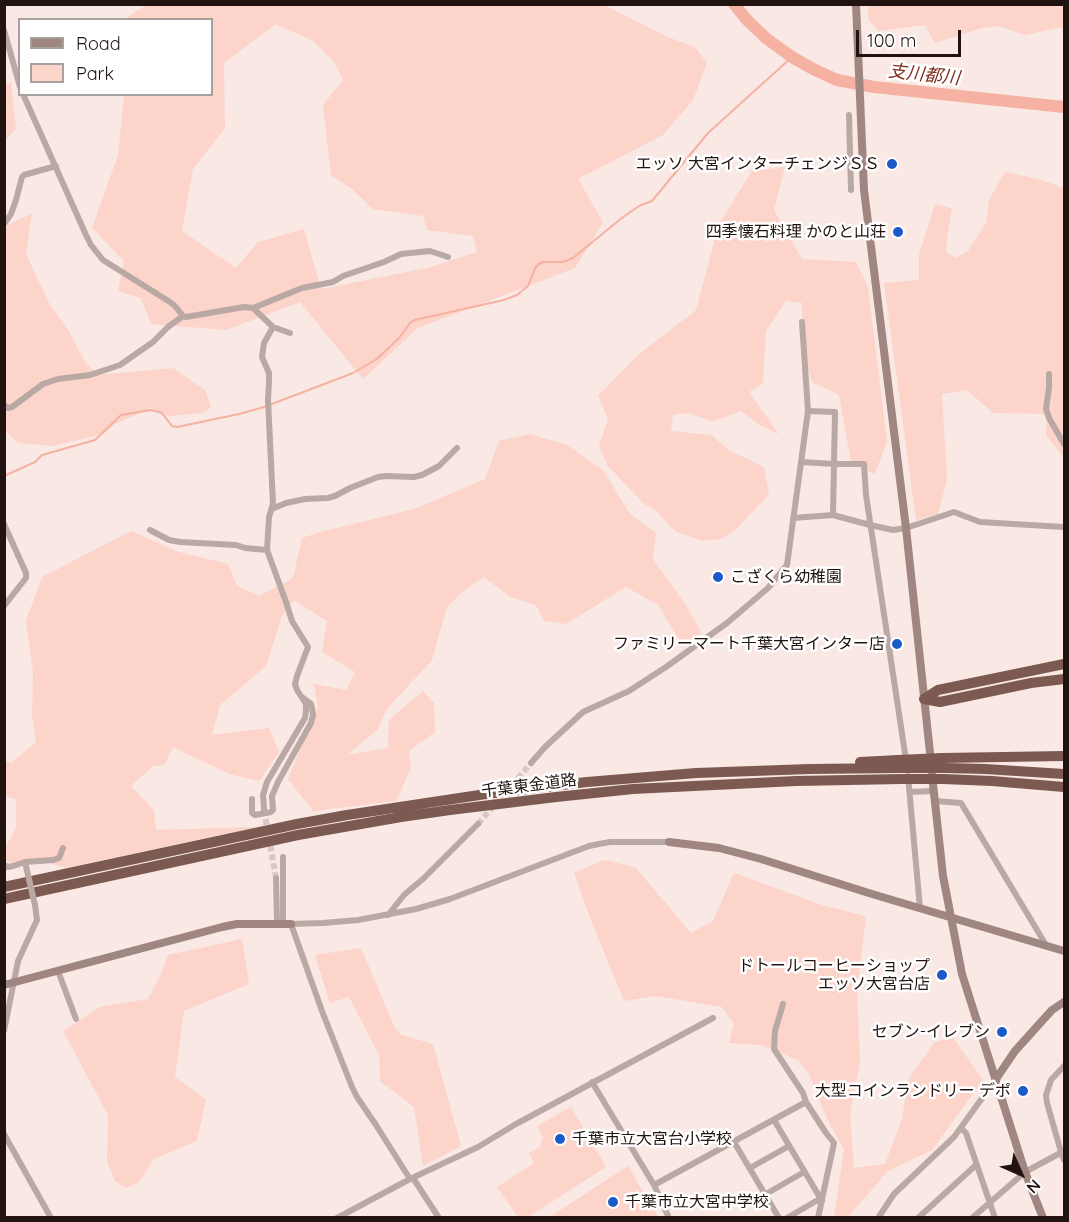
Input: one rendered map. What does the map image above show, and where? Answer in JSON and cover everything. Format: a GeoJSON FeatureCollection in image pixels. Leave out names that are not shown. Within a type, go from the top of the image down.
{"type":"FeatureCollection","features":[{"type":"Feature","properties":{"kind":"highway"},"geometry":{"type":"LineString","coordinates":[[924,699],[939,690],[1065,663]]}},
{"type":"Feature","properties":{"kind":"highway"},"geometry":{"type":"LineString","coordinates":[[924,699],[940,702],[1065,678]]}},
{"type":"Feature","properties":{"kind":"highway"},"geometry":{"type":"LineString","coordinates":[[899,769],[943,768],[1065,756]]}},
{"type":"Feature","properties":{"kind":"highway","name":"千葉東金道路"},"geometry":{"type":"LineString","coordinates":[[4,887],[297,824],[449,799],[546,787],[643,777],[810,769],[824,764],[899,769],[985,769],[1065,774]]}},
{"type":"Feature","properties":{"kind":"highway","name":"千葉東金道路"},"geometry":{"type":"LineString","coordinates":[[943,768],[992,781],[1065,787]]}},
{"type":"Feature","properties":{"kind":"highway","name":"千葉東金道路"},"geometry":{"type":"LineString","coordinates":[[4,899],[298,835],[401,817],[633,789],[796,781],[899,769]]}},
{"type":"Feature","properties":{"kind":"street"},"geometry":{"type":"LineString","coordinates":[[856,4],[864,185],[906,528],[943,876],[962,974],[1025,1172],[1043,1218]]}},
{"type":"Feature","properties":{"kind":"street"},"geometry":{"type":"LineString","coordinates":[[4,30],[18,80]]}},
{"type":"Feature","properties":{"kind":"street"},"geometry":{"type":"LineString","coordinates":[[24,96],[86,235],[98,254],[103,260],[175,306],[183,316]]}},
{"type":"Feature","properties":{"kind":"street"},"geometry":{"type":"LineString","coordinates":[[851,190],[849,119],[861,121]]}},
{"type":"Feature","properties":{"kind":"street"},"geometry":{"type":"LineString","coordinates":[[4,224],[13,207],[22,177],[56,166]]}},
{"type":"Feature","properties":{"kind":"street"},"geometry":{"type":"LineString","coordinates":[[851,182],[864,185]]}},
{"type":"Feature","properties":{"kind":"street"},"geometry":{"type":"LineString","coordinates":[[4,405],[8,408],[12,407],[43,384],[58,379],[90,375],[120,365],[153,342],[183,316],[230,308],[253,308],[302,288],[333,282],[401,254],[430,251],[448,257]]}},
{"type":"Feature","properties":{"kind":"street"},"geometry":{"type":"LineString","coordinates":[[253,308],[273,327],[290,333]]}},
{"type":"Feature","properties":{"kind":"street"},"geometry":{"type":"LineString","coordinates":[[531,763],[545,747],[584,712],[629,691],[727,623],[768,588],[787,565],[808,411],[802,322]]}},
{"type":"Feature","properties":{"kind":"street"},"geometry":{"type":"LineString","coordinates":[[264,809],[263,795],[267,782],[305,718],[306,704],[296,684],[308,647],[292,621],[267,550],[269,517],[273,504],[268,400],[269,373],[262,357],[264,343],[273,327]]}},
{"type":"Feature","properties":{"kind":"street"},"geometry":{"type":"LineString","coordinates":[[1048,374],[1046,409],[1065,444]]}},
{"type":"Feature","properties":{"kind":"street"},"geometry":{"type":"LineString","coordinates":[[808,411],[835,412],[833,515]]}},
{"type":"Feature","properties":{"kind":"street"},"geometry":{"type":"LineString","coordinates":[[272,508],[305,499],[335,496],[378,477],[422,476],[439,466],[457,448]]}},
{"type":"Feature","properties":{"kind":"street"},"geometry":{"type":"LineString","coordinates":[[801,462],[864,464],[870,525],[910,792],[920,908]]}},
{"type":"Feature","properties":{"kind":"street"},"geometry":{"type":"LineString","coordinates":[[794,518],[833,515],[893,530],[954,512],[980,522],[1065,527]]}},
{"type":"Feature","properties":{"kind":"street"},"geometry":{"type":"LineString","coordinates":[[4,524],[26,573],[26,578],[4,606]]}},
{"type":"Feature","properties":{"kind":"street"},"geometry":{"type":"LineString","coordinates":[[150,530],[169,540],[180,542],[267,550]]}},
{"type":"Feature","properties":{"kind":"street"},"geometry":{"type":"LineString","coordinates":[[252,799],[252,813],[255,816],[273,810],[272,796],[278,782],[311,723],[313,715],[311,704],[303,698]]}},
{"type":"Feature","properties":{"kind":"street"},"geometry":{"type":"LineString","coordinates":[[910,792],[961,803],[1046,945]]}},
{"type":"Feature","properties":{"kind":"street"},"geometry":{"type":"LineString","coordinates":[[388,915],[404,895],[478,824]]}},
{"type":"Feature","properties":{"kind":"street"},"geometry":{"type":"LineString","coordinates":[[9,984],[237,924],[323,923],[416,909],[450,899],[589,846],[610,842],[669,842],[719,848],[1065,951]]}},
{"type":"Feature","properties":{"kind":"street"},"geometry":{"type":"LineString","coordinates":[[4,865],[8,867],[25,862],[53,860],[59,858],[63,848]]}},
{"type":"Feature","properties":{"kind":"street"},"geometry":{"type":"LineString","coordinates":[[283,857],[284,924]]}},
{"type":"Feature","properties":{"kind":"street"},"geometry":{"type":"LineString","coordinates":[[4,1031],[9,984],[37,920],[25,862]]}},
{"type":"Feature","properties":{"kind":"street"},"geometry":{"type":"LineString","coordinates":[[276,878],[284,924],[352,1087],[439,1218]]}},
{"type":"Feature","properties":{"kind":"street"},"geometry":{"type":"LineString","coordinates":[[58,971],[76,1018]]}},
{"type":"Feature","properties":{"kind":"street"},"geometry":{"type":"LineString","coordinates":[[878,1218],[894,1194],[961,1128],[1016,1052],[1042,1021],[1052,1010],[1065,1002]]}},
{"type":"Feature","properties":{"kind":"street"},"geometry":{"type":"LineString","coordinates":[[783,1004],[775,1031],[774,1048],[834,1143],[818,1218]]}},
{"type":"Feature","properties":{"kind":"street"},"geometry":{"type":"LineString","coordinates":[[337,1218],[411,1178],[478,1147],[592,1082],[713,1018]]}},
{"type":"Feature","properties":{"kind":"street"},"geometry":{"type":"LineString","coordinates":[[1065,1066],[1051,1080],[1046,1095],[1065,1160]]}},
{"type":"Feature","properties":{"kind":"street"},"geometry":{"type":"LineString","coordinates":[[592,1082],[654,1185],[669,1218]]}},
{"type":"Feature","properties":{"kind":"street"},"geometry":{"type":"LineString","coordinates":[[654,1185],[807,1102]]}},
{"type":"Feature","properties":{"kind":"street"},"geometry":{"type":"LineString","coordinates":[[774,1120],[822,1201]]}},
{"type":"Feature","properties":{"kind":"street"},"geometry":{"type":"LineString","coordinates":[[961,1128],[966,1133],[995,1218]]}},
{"type":"Feature","properties":{"kind":"street"},"geometry":{"type":"LineString","coordinates":[[4,1134],[51,1218]]}},
{"type":"Feature","properties":{"kind":"street"},"geometry":{"type":"LineString","coordinates":[[734,1142],[779,1218]]}},
{"type":"Feature","properties":{"kind":"street"},"geometry":{"type":"LineString","coordinates":[[750,1168],[789,1146]]}},
{"type":"Feature","properties":{"kind":"street"},"geometry":{"type":"LineString","coordinates":[[972,1218],[1025,1172],[1063,1152]]}},
{"type":"Feature","properties":{"kind":"street"},"geometry":{"type":"LineString","coordinates":[[918,1218],[976,1165]]}},
{"type":"Feature","properties":{"kind":"street"},"geometry":{"type":"LineString","coordinates":[[766,1194],[804,1173]]}},
{"type":"Feature","properties":{"kind":"street"},"geometry":{"type":"LineString","coordinates":[[788,1218],[816,1201],[822,1201]]}},
{"type":"Feature","properties":{"kind":"street"},"geometry":{"type":"LineString","coordinates":[[883,1211],[889,1218]]}},
{"type":"Feature","properties":{"kind":"green space"},"geometry":{"type":"Polygon","coordinates":[[[146,5],[604,5],[668,37],[696,48],[707,63],[693,100],[663,135],[578,179],[603,222],[575,268],[418,328],[363,379],[300,302],[226,330],[151,324],[141,298],[118,291],[124,261],[92,228],[118,155],[124,96],[213,96],[213,18],[126,18],[146,5]],[[276,24],[224,63],[225,128],[193,169],[182,231],[236,268],[258,242],[304,229],[321,289],[427,268],[477,252],[473,236],[427,230],[423,216],[373,209],[352,189],[331,175],[323,105],[343,80],[334,62],[313,41],[276,24]]]}},
{"type":"Feature","properties":{"kind":"green space"},"geometry":{"type":"Polygon","coordinates":[[[868,5],[1064,5],[1064,27],[1024,35],[999,26],[982,28],[935,43],[925,25],[878,31],[868,19],[868,5]]]}},
{"type":"Feature","properties":{"kind":"green space"},"geometry":{"type":"Polygon","coordinates":[[[11,82],[16,129],[5,140],[5,86],[11,82]]]}},
{"type":"Feature","properties":{"kind":"green space"},"geometry":{"type":"Polygon","coordinates":[[[785,167],[774,210],[802,259],[856,262],[868,287],[887,441],[875,474],[851,462],[839,395],[812,382],[804,354],[802,303],[786,301],[766,331],[763,383],[749,392],[779,434],[759,425],[741,411],[712,422],[689,413],[673,415],[671,431],[711,435],[729,450],[764,467],[769,495],[736,529],[721,539],[702,541],[675,531],[656,511],[643,503],[608,466],[599,446],[608,419],[598,396],[638,355],[696,310],[719,224],[752,171],[785,167]]]}},
{"type":"Feature","properties":{"kind":"green space"},"geometry":{"type":"Polygon","coordinates":[[[1005,172],[1039,179],[1064,188],[1064,458],[1046,435],[1047,414],[993,413],[967,390],[942,394],[947,479],[938,514],[916,520],[884,283],[919,280],[919,255],[935,204],[952,208],[946,252],[956,258],[968,251],[986,223],[989,200],[1005,172]]]}},
{"type":"Feature","properties":{"kind":"green space"},"geometry":{"type":"Polygon","coordinates":[[[32,213],[26,254],[50,305],[69,331],[84,360],[97,375],[173,368],[205,390],[211,407],[203,413],[168,416],[152,408],[115,424],[103,434],[53,446],[18,443],[5,431],[4,229],[32,213]]]}},
{"type":"Feature","properties":{"kind":"green space"},"geometry":{"type":"Polygon","coordinates":[[[530,434],[567,445],[603,470],[630,514],[656,533],[653,559],[685,604],[702,633],[684,647],[658,605],[626,587],[566,624],[544,621],[536,605],[510,597],[484,577],[461,593],[447,607],[432,660],[386,710],[378,729],[347,755],[388,748],[389,720],[423,691],[434,703],[435,732],[409,751],[411,768],[396,801],[313,811],[288,779],[318,707],[314,684],[346,690],[355,672],[322,652],[327,621],[294,600],[282,616],[266,666],[220,705],[212,735],[269,728],[279,752],[259,781],[229,774],[173,747],[164,765],[153,766],[131,786],[154,810],[156,830],[257,827],[66,868],[50,863],[16,865],[5,860],[6,846],[16,828],[16,799],[5,796],[5,761],[11,763],[36,742],[32,716],[33,673],[26,621],[42,577],[131,531],[179,552],[228,564],[237,586],[259,596],[293,578],[302,538],[414,509],[485,479],[499,441],[530,434]]]}},
{"type":"Feature","properties":{"kind":"green space"},"geometry":{"type":"Polygon","coordinates":[[[604,860],[635,867],[691,933],[713,921],[734,873],[822,905],[866,916],[857,991],[860,1063],[850,1113],[854,1168],[885,1164],[902,1119],[908,1080],[934,1043],[952,1036],[983,1080],[932,1150],[888,1171],[848,1217],[834,1217],[844,1149],[827,1119],[809,1074],[798,1060],[761,1045],[729,1043],[734,1024],[722,1007],[655,996],[624,1001],[574,873],[604,860]]]}},
{"type":"Feature","properties":{"kind":"green space"},"geometry":{"type":"Polygon","coordinates":[[[242,939],[249,984],[184,1011],[175,1077],[206,1100],[197,1141],[154,1159],[139,1182],[126,1188],[115,1181],[107,1161],[108,1115],[63,1031],[100,1007],[148,999],[168,955],[242,939]]]}},
{"type":"Feature","properties":{"kind":"green space"},"geometry":{"type":"Polygon","coordinates":[[[361,948],[395,1028],[402,1035],[433,1044],[461,1146],[423,1166],[414,1107],[380,1081],[379,1055],[349,997],[330,1003],[315,955],[361,948]]]}},
{"type":"Feature","properties":{"kind":"green space"},"geometry":{"type":"Polygon","coordinates":[[[571,1107],[606,1167],[528,1217],[518,1217],[497,1187],[534,1163],[529,1153],[540,1147],[543,1136],[537,1126],[571,1107]]]}},
{"type":"Feature","properties":{"kind":"green space","name":"千葉市立大宮中学校"},"geometry":{"type":"Polygon","coordinates":[[[628,1166],[658,1217],[551,1216],[628,1166]]]}},
{"type":"Feature","properties":{"kind":"waterway","name":"支川都川"},"geometry":{"type":"LineString","coordinates":[[734,4],[767,39],[792,57],[837,80],[874,87],[1064,107]]}},
{"type":"Feature","properties":{"kind":"waterway"},"geometry":{"type":"LineString","coordinates":[[4,476],[35,462],[42,455],[95,440],[121,415],[151,410],[162,413],[172,426],[177,427],[264,407],[353,373],[377,359],[415,320],[517,295],[528,286],[539,264],[563,262],[573,258],[623,217],[639,206],[652,201],[708,133],[792,57]]}},
{"type":"Feature","properties":{"kind":"tunnel"},"geometry":{"type":"LineString","coordinates":[[506,792],[531,763]]}},
{"type":"Feature","properties":{"kind":"tunnel"},"geometry":{"type":"LineString","coordinates":[[478,824],[495,804]]}},
{"type":"Feature","properties":{"kind":"tunnel"},"geometry":{"type":"LineString","coordinates":[[264,810],[276,878]]}},
{"type":"Feature","properties":{"kind":"place","name":"エッソ 大宮インターチェンジＳＳ"},"geometry":{"type":"Point","coordinates":[892,164]}},
{"type":"Feature","properties":{"kind":"place","name":"四季懐石料理 かのと山荘"},"geometry":{"type":"Point","coordinates":[898,232]}},
{"type":"Feature","properties":{"kind":"place","name":"こざくら幼稚園"},"geometry":{"type":"Point","coordinates":[718,577]}},
{"type":"Feature","properties":{"kind":"place","name":"ファミリーマート千葉大宮インター店"},"geometry":{"type":"Point","coordinates":[897,644]}},
{"type":"Feature","properties":{"kind":"place","name":"ドトールコーヒーショップ エッソ大宮台店"},"geometry":{"type":"Point","coordinates":[942,975]}},
{"type":"Feature","properties":{"kind":"place","name":"セブン-イレブン"},"geometry":{"type":"Point","coordinates":[1002,1032]}},
{"type":"Feature","properties":{"kind":"place","name":"大型コインランドリー デポ"},"geometry":{"type":"Point","coordinates":[1023,1091]}},
{"type":"Feature","properties":{"kind":"place","name":"千葉市立大宮台小学校"},"geometry":{"type":"Point","coordinates":[560,1139]}},
{"type":"Feature","properties":{"kind":"place","name":"千葉市立大宮中学校"},"geometry":{"type":"Point","coordinates":[613,1202]}}]}
